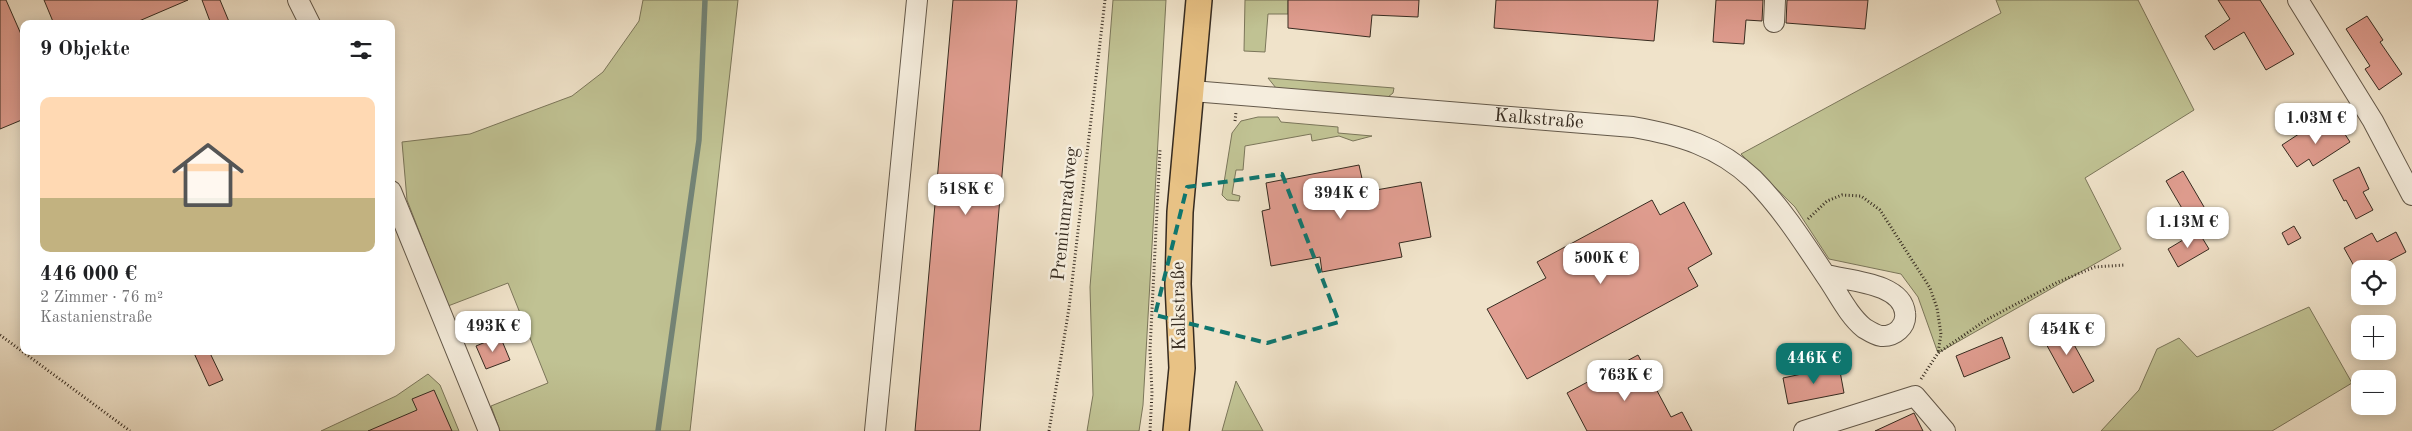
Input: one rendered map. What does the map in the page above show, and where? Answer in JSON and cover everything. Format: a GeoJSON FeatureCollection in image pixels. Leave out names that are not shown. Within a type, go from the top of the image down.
{"type":"FeatureCollection","features":[{"type":"Feature","properties":{"kind":"main road","name":"Kalkstraße"},"geometry":{"type":"LineString","coordinates":[[1176,431],[1182,368],[1178,284],[1180,212],[1199,0]]}},
{"type":"Feature","properties":{"kind":"street"},"geometry":{"type":"LineString","coordinates":[[298,0],[308,20]]}},
{"type":"Feature","properties":{"kind":"street"},"geometry":{"type":"LineString","coordinates":[[875,431],[917,0]]}},
{"type":"Feature","properties":{"kind":"street"},"geometry":{"type":"LineString","coordinates":[[1774,22],[1775,0]]}},
{"type":"Feature","properties":{"kind":"street"},"geometry":{"type":"LineString","coordinates":[[2298,0],[2373,121],[2412,195]]}},
{"type":"Feature","properties":{"kind":"street","name":"Kalkstraße"},"geometry":{"type":"LineString","coordinates":[[1192,91],[1407,107],[1634,127],[1691,139],[1733,163],[1753,179],[1795,231],[1826,275]]}},
{"type":"Feature","properties":{"kind":"street"},"geometry":{"type":"LineString","coordinates":[[395,201],[489,431]]}},
{"type":"Feature","properties":{"kind":"street"},"geometry":{"type":"LineString","coordinates":[[1804,431],[1915,396],[1945,431]]}},
{"type":"Feature","properties":{"kind":"path","name":"Premiumradweg"},"geometry":{"type":"LineString","coordinates":[[1049,431],[1069,308],[1105,0]]}},
{"type":"Feature","properties":{"kind":"path"},"geometry":{"type":"LineString","coordinates":[[1150,431],[1152,393],[1150,350],[1160,150]]}},
{"type":"Feature","properties":{"kind":"path"},"geometry":{"type":"LineString","coordinates":[[1795,231],[1827,201],[1842,195],[1860,196],[1880,210],[1930,288],[1937,308],[1941,334],[1938,353]]}},
{"type":"Feature","properties":{"kind":"path"},"geometry":{"type":"LineString","coordinates":[[1915,396],[1918,383],[1938,353],[1986,320],[2058,282],[2096,267],[2125,265]]}},
{"type":"Feature","properties":{"kind":"path"},"geometry":{"type":"LineString","coordinates":[[0,335],[20,350]]}},
{"type":"Feature","properties":{"kind":"path"},"geometry":{"type":"LineString","coordinates":[[27,355],[130,431]]}},
{"type":"Feature","properties":{"kind":"highlighted area"},"geometry":{"type":"Polygon","coordinates":[[[1282,174],[1339,322],[1267,343],[1155,315],[1187,187],[1282,174]]]}},
{"type":"Feature","properties":{"kind":"green space"},"geometry":{"type":"Polygon","coordinates":[[[643,0],[738,0],[690,431],[500,431],[491,406],[548,383],[508,283],[448,306],[407,200],[402,142],[470,134],[572,96],[603,72],[639,21],[643,0]]]}},
{"type":"Feature","properties":{"kind":"green space"},"geometry":{"type":"Polygon","coordinates":[[[1113,0],[1166,0],[1143,405],[1139,431],[1087,431],[1093,395],[1090,287],[1113,0]]]}},
{"type":"Feature","properties":{"kind":"green space"},"geometry":{"type":"Polygon","coordinates":[[[1245,0],[1288,0],[1288,14],[1268,14],[1265,52],[1244,51],[1245,0]]]}},
{"type":"Feature","properties":{"kind":"green space"},"geometry":{"type":"Polygon","coordinates":[[[1996,0],[2138,0],[2194,110],[2085,178],[2121,249],[1938,353],[1918,297],[1901,274],[1829,259],[1795,207],[1741,154],[2001,13],[1996,0]]]}},
{"type":"Feature","properties":{"kind":"green space"},"geometry":{"type":"Polygon","coordinates":[[[1268,78],[1394,88],[1393,93],[1388,97],[1276,88],[1268,78]]]}},
{"type":"Feature","properties":{"kind":"green space"},"geometry":{"type":"Polygon","coordinates":[[[1258,117],[1278,117],[1281,122],[1338,127],[1338,133],[1372,136],[1353,141],[1339,136],[1312,141],[1311,134],[1245,146],[1243,170],[1236,170],[1232,194],[1240,196],[1239,201],[1227,200],[1222,195],[1232,133],[1241,121],[1258,117]]]}},
{"type":"Feature","properties":{"kind":"green space"},"geometry":{"type":"Polygon","coordinates":[[[2309,307],[2351,384],[2272,431],[2101,431],[2139,390],[2157,349],[2179,338],[2197,357],[2309,307]]]}},
{"type":"Feature","properties":{"kind":"green space"},"geometry":{"type":"Polygon","coordinates":[[[428,374],[440,385],[459,431],[321,431],[396,396],[428,374]]]}},
{"type":"Feature","properties":{"kind":"green space"},"geometry":{"type":"Polygon","coordinates":[[[1236,381],[1263,431],[1222,431],[1236,381]]]}},
{"type":"Feature","properties":{"kind":"building"},"geometry":{"type":"Polygon","coordinates":[[[0,0],[6,0],[20,32],[20,121],[0,129],[0,0]]]}},
{"type":"Feature","properties":{"kind":"building"},"geometry":{"type":"Polygon","coordinates":[[[44,0],[188,0],[141,20],[52,20],[44,0]]]}},
{"type":"Feature","properties":{"kind":"building"},"geometry":{"type":"Polygon","coordinates":[[[202,0],[220,0],[228,20],[210,20],[202,0]]]}},
{"type":"Feature","properties":{"kind":"building"},"geometry":{"type":"Polygon","coordinates":[[[953,0],[1017,0],[980,431],[915,431],[953,0]]]}},
{"type":"Feature","properties":{"kind":"building"},"geometry":{"type":"Polygon","coordinates":[[[1288,0],[1419,0],[1418,17],[1372,15],[1370,37],[1288,28],[1288,0]]]}},
{"type":"Feature","properties":{"kind":"building"},"geometry":{"type":"Polygon","coordinates":[[[1496,0],[1658,0],[1654,41],[1494,28],[1496,0]]]}},
{"type":"Feature","properties":{"kind":"building"},"geometry":{"type":"Polygon","coordinates":[[[1716,0],[1763,0],[1762,21],[1746,20],[1744,44],[1713,42],[1716,0]]]}},
{"type":"Feature","properties":{"kind":"building"},"geometry":{"type":"Polygon","coordinates":[[[1787,0],[1868,0],[1865,29],[1786,23],[1787,0]]]}},
{"type":"Feature","properties":{"kind":"building"},"geometry":{"type":"Polygon","coordinates":[[[2218,0],[2260,0],[2294,54],[2266,70],[2244,32],[2214,50],[2205,36],[2230,19],[2218,0]]]}},
{"type":"Feature","properties":{"kind":"building"},"geometry":{"type":"Polygon","coordinates":[[[2367,16],[2383,40],[2380,42],[2402,74],[2379,90],[2365,69],[2370,66],[2346,29],[2367,16]]]}},
{"type":"Feature","properties":{"kind":"building"},"geometry":{"type":"Polygon","coordinates":[[[2337,122],[2350,142],[2313,166],[2309,159],[2297,167],[2282,145],[2311,126],[2317,135],[2337,122]]]}},
{"type":"Feature","properties":{"kind":"building"},"geometry":{"type":"Polygon","coordinates":[[[1359,165],[1365,192],[1421,182],[1431,237],[1399,243],[1402,257],[1322,272],[1320,257],[1271,266],[1262,211],[1270,209],[1266,183],[1359,165]]]}},
{"type":"Feature","properties":{"kind":"building"},"geometry":{"type":"Polygon","coordinates":[[[2359,167],[2369,189],[2363,192],[2373,210],[2356,219],[2333,180],[2359,167]]]}},
{"type":"Feature","properties":{"kind":"building"},"geometry":{"type":"Polygon","coordinates":[[[2183,171],[2207,212],[2190,222],[2166,181],[2183,171]]]}},
{"type":"Feature","properties":{"kind":"building"},"geometry":{"type":"Polygon","coordinates":[[[1652,200],[1660,215],[1684,202],[1712,254],[1688,268],[1698,286],[1527,379],[1487,309],[1546,278],[1537,262],[1652,200]]]}},
{"type":"Feature","properties":{"kind":"building"},"geometry":{"type":"Polygon","coordinates":[[[2294,226],[2301,238],[2288,245],[2282,233],[2294,226]]]}},
{"type":"Feature","properties":{"kind":"building"},"geometry":{"type":"Polygon","coordinates":[[[2198,231],[2209,249],[2178,267],[2168,249],[2198,231]]]}},
{"type":"Feature","properties":{"kind":"building"},"geometry":{"type":"Polygon","coordinates":[[[2396,232],[2406,252],[2390,260],[2351,260],[2344,248],[2372,233],[2377,242],[2396,232]]]}},
{"type":"Feature","properties":{"kind":"building"},"geometry":{"type":"Polygon","coordinates":[[[2060,319],[2094,381],[2073,393],[2039,331],[2060,319]]]}},
{"type":"Feature","properties":{"kind":"building"},"geometry":{"type":"Polygon","coordinates":[[[500,336],[510,360],[486,369],[476,346],[500,336]]]}},
{"type":"Feature","properties":{"kind":"building"},"geometry":{"type":"Polygon","coordinates":[[[2002,337],[2010,358],[1964,377],[1956,356],[2002,337]]]}},
{"type":"Feature","properties":{"kind":"building"},"geometry":{"type":"Polygon","coordinates":[[[195,355],[211,355],[223,380],[209,386],[195,355]]]}},
{"type":"Feature","properties":{"kind":"building"},"geometry":{"type":"Polygon","coordinates":[[[1638,355],[1671,417],[1682,412],[1692,431],[1587,431],[1567,393],[1638,355]]]}},
{"type":"Feature","properties":{"kind":"building"},"geometry":{"type":"Polygon","coordinates":[[[1839,366],[1844,393],[1788,404],[1783,378],[1839,366]]]}},
{"type":"Feature","properties":{"kind":"building"},"geometry":{"type":"Polygon","coordinates":[[[434,390],[452,431],[368,431],[417,410],[412,399],[434,390]]]}},
{"type":"Feature","properties":{"kind":"building"},"geometry":{"type":"Polygon","coordinates":[[[1914,413],[1923,431],[1875,431],[1914,413]]]}},
{"type":"Feature","properties":{"kind":"waterway"},"geometry":{"type":"LineString","coordinates":[[658,431],[699,140],[705,0]]}}]}
